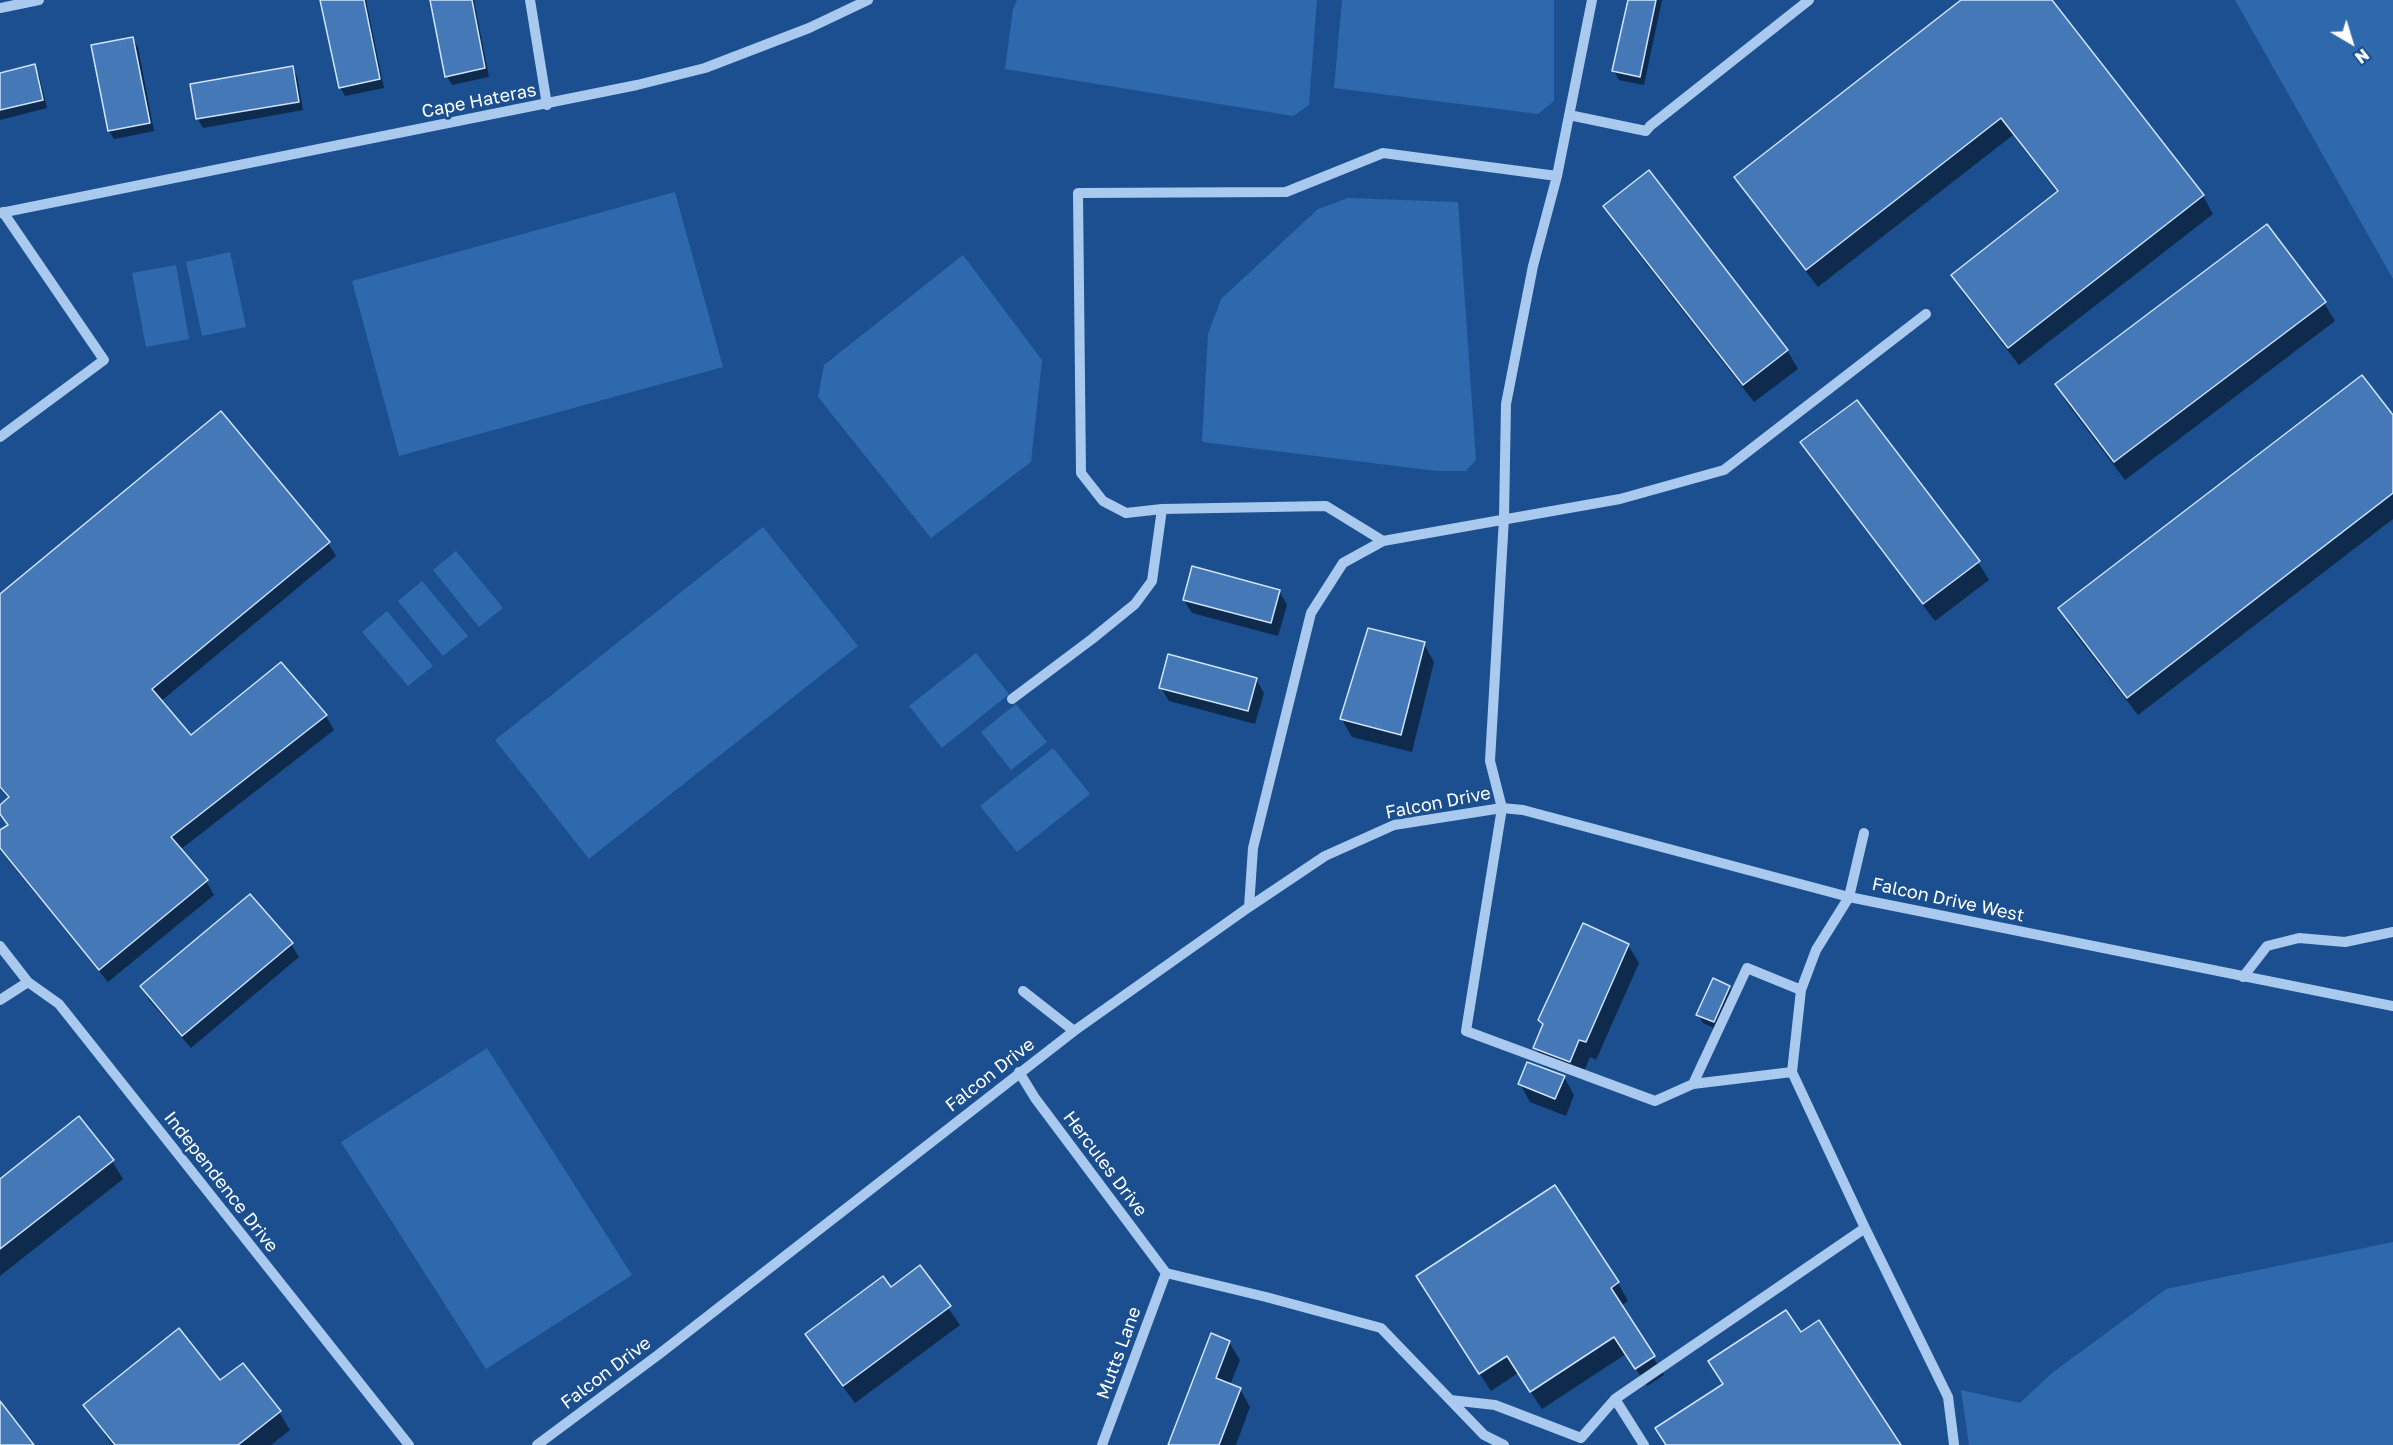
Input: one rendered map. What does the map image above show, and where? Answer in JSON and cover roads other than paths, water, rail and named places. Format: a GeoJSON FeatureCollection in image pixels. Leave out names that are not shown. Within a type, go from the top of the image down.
{"type":"FeatureCollection","features":[{"type":"Feature","properties":{"kind":"street"},"geometry":{"type":"LineString","coordinates":[[0,8],[39,0]]}},
{"type":"Feature","properties":{"kind":"street"},"geometry":{"type":"LineString","coordinates":[[530,0],[547,105]]}},
{"type":"Feature","properties":{"kind":"street","name":"Cape Hateras"},"geometry":{"type":"LineString","coordinates":[[1,213],[547,105],[705,68],[810,28],[868,0]]}},
{"type":"Feature","properties":{"kind":"street"},"geometry":{"type":"LineString","coordinates":[[1592,0],[1557,176],[1533,266],[1506,404],[1504,518],[1490,761],[1502,808],[1466,1031],[1655,1101],[1693,1084],[1792,1072]]}},
{"type":"Feature","properties":{"kind":"street"},"geometry":{"type":"LineString","coordinates":[[1569,115],[1646,131],[1809,0]]}},
{"type":"Feature","properties":{"kind":"street"},"geometry":{"type":"LineString","coordinates":[[1383,541],[1326,506],[1162,509],[1126,513],[1103,501],[1080,473],[1078,193],[1286,192],[1383,153],[1557,176]]}},
{"type":"Feature","properties":{"kind":"street"},"geometry":{"type":"LineString","coordinates":[[0,437],[104,360],[1,213]]}},
{"type":"Feature","properties":{"kind":"street"},"geometry":{"type":"LineString","coordinates":[[1249,907],[1252,848],[1311,613],[1344,562],[1383,541],[1620,499],[1724,470],[1926,314]]}},
{"type":"Feature","properties":{"kind":"street"},"geometry":{"type":"LineString","coordinates":[[1012,699],[1135,604],[1152,581],[1162,509]]}},
{"type":"Feature","properties":{"kind":"street","name":"Falcon Drive West"},"geometry":{"type":"LineString","coordinates":[[1502,808],[1523,810],[1849,897],[2393,1006]]}},
{"type":"Feature","properties":{"kind":"street","name":"Falcon Drive"},"geometry":{"type":"LineString","coordinates":[[537,1445],[658,1355],[1019,1072],[1249,907],[1325,856],[1394,825],[1502,808]]}},
{"type":"Feature","properties":{"kind":"street"},"geometry":{"type":"LineString","coordinates":[[1864,833],[1849,897],[1816,950],[1801,990],[1792,1072],[1948,1397],[1954,1444]]}},
{"type":"Feature","properties":{"kind":"street"},"geometry":{"type":"LineString","coordinates":[[2243,977],[2267,946],[2299,938],[2344,942],[2393,932]]}},
{"type":"Feature","properties":{"kind":"street","name":"Independence Drive"},"geometry":{"type":"LineString","coordinates":[[0,946],[28,982],[59,1004],[409,1445]]}},
{"type":"Feature","properties":{"kind":"street"},"geometry":{"type":"LineString","coordinates":[[1693,1084],[1747,968],[1801,990]]}},
{"type":"Feature","properties":{"kind":"street"},"geometry":{"type":"LineString","coordinates":[[0,1000],[28,982]]}},
{"type":"Feature","properties":{"kind":"street"},"geometry":{"type":"LineString","coordinates":[[1023,991],[1074,1031]]}},
{"type":"Feature","properties":{"kind":"street","name":"Hercules Drive"},"geometry":{"type":"LineString","coordinates":[[1019,1072],[1035,1098],[1166,1273]]}},
{"type":"Feature","properties":{"kind":"street"},"geometry":{"type":"LineString","coordinates":[[1450,1400],[1495,1405],[1581,1438],[1615,1399],[1865,1228]]}},
{"type":"Feature","properties":{"kind":"street"},"geometry":{"type":"LineString","coordinates":[[1166,1273],[1381,1328],[1450,1400],[1483,1440],[1504,1445]]}},
{"type":"Feature","properties":{"kind":"street","name":"Mutts Lane"},"geometry":{"type":"LineString","coordinates":[[1102,1445],[1166,1273]]}},
{"type":"Feature","properties":{"kind":"street"},"geometry":{"type":"LineString","coordinates":[[1615,1399],[1644,1445]]}}]}
